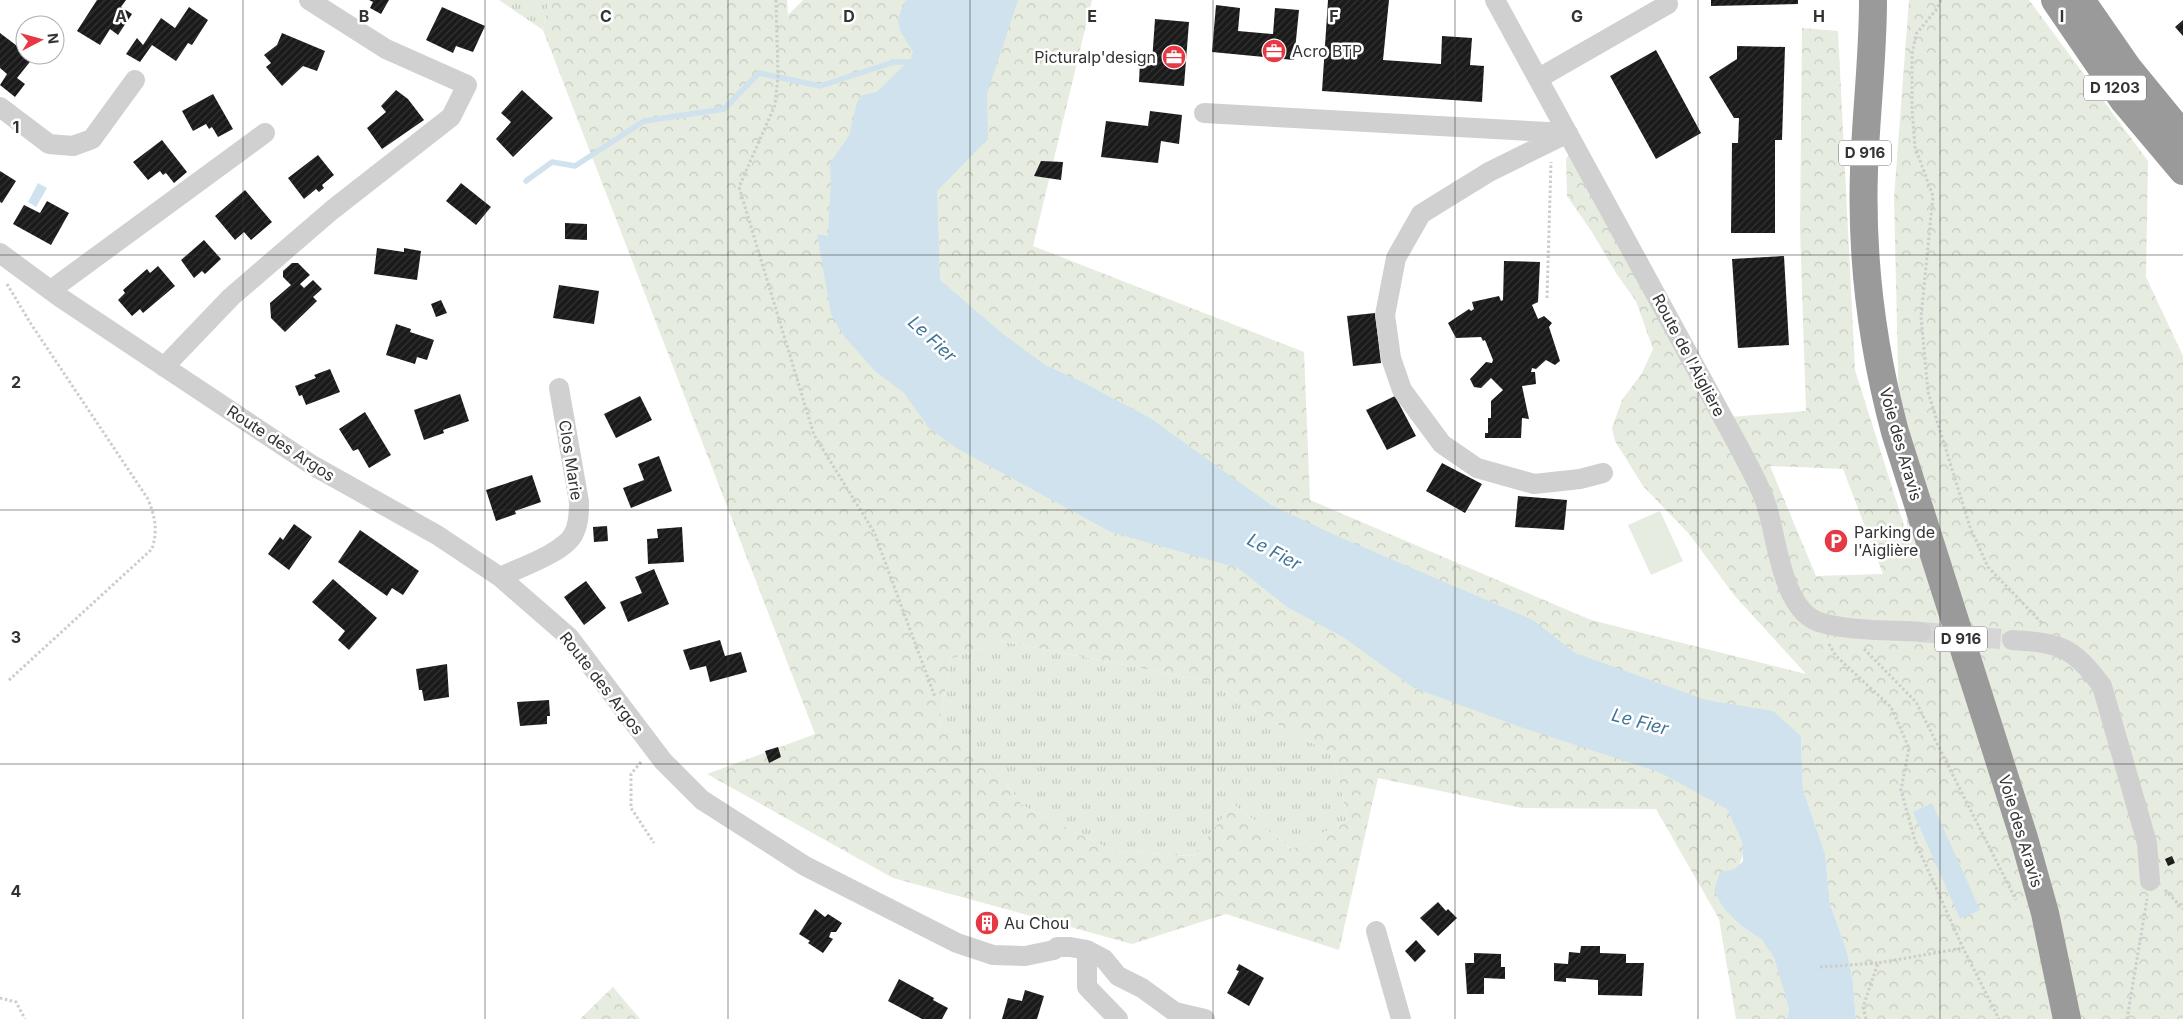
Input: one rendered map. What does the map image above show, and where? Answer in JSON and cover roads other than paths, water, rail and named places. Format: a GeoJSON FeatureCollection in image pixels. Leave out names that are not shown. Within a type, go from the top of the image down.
{"type":"FeatureCollection","features":[{"type":"Feature","properties":{"kind":"highway","name":"Voie des Aravis"},"geometry":{"type":"LineString","coordinates":[[1873,0],[1864,170],[1864,228],[1869,302],[1879,362],[1896,432],[2045,913],[2067,1019]]}},
{"type":"Feature","properties":{"kind":"highway","name":"D 1203"},"geometry":{"type":"LineString","coordinates":[[2055,0],[2124,101],[2183,171]]}},
{"type":"Feature","properties":{"kind":"highway","name":"D 1203"},"geometry":{"type":"LineString","coordinates":[[2081,0],[2128,68],[2183,136]]}},
{"type":"Feature","properties":{"kind":"street"},"geometry":{"type":"LineString","coordinates":[[158,362],[231,296],[332,210],[451,117],[467,84],[386,48],[309,0]]}},
{"type":"Feature","properties":{"kind":"street","name":"Route de l'Aiglière"},"geometry":{"type":"LineString","coordinates":[[1495,0],[1538,78],[1560,137],[1746,462],[1766,504],[1784,580],[1800,607],[1817,622],[1843,627],[1921,632]]}},
{"type":"Feature","properties":{"kind":"street"},"geometry":{"type":"LineString","coordinates":[[1538,78],[1668,4],[1667,0]]}},
{"type":"Feature","properties":{"kind":"street"},"geometry":{"type":"LineString","coordinates":[[0,107],[50,144],[73,146],[92,139],[135,80]]}},
{"type":"Feature","properties":{"kind":"street"},"geometry":{"type":"LineString","coordinates":[[1204,113],[1560,137]]}},
{"type":"Feature","properties":{"kind":"street"},"geometry":{"type":"LineString","coordinates":[[51,290],[265,133]]}},
{"type":"Feature","properties":{"kind":"street"},"geometry":{"type":"LineString","coordinates":[[1560,137],[1489,172],[1421,214],[1396,258],[1385,315],[1391,358],[1402,390],[1442,444],[1477,468],[1534,484],[1580,479],[1603,473]]}},
{"type":"Feature","properties":{"kind":"street"},"geometry":{"type":"LineString","coordinates":[[158,362],[287,230]]}},
{"type":"Feature","properties":{"kind":"street","name":"Route des Argos"},"geometry":{"type":"LineString","coordinates":[[0,254],[312,465],[437,535],[500,577],[569,637],[652,748],[702,800],[805,866],[957,943],[993,955],[1012,949],[1054,942],[1057,947],[1070,946],[1096,955],[1116,958],[1133,972],[1142,988],[1175,1012],[1205,1019]]}},
{"type":"Feature","properties":{"kind":"street","name":"Clos Marie"},"geometry":{"type":"LineString","coordinates":[[500,577],[563,547],[574,534],[579,518],[579,502],[559,388]]}},
{"type":"Feature","properties":{"kind":"street"},"geometry":{"type":"LineString","coordinates":[[2012,640],[2046,642],[2070,652],[2089,669],[2102,686],[2146,843],[2150,881]]}},
{"type":"Feature","properties":{"kind":"street"},"geometry":{"type":"LineString","coordinates":[[1376,931],[1401,1019]]}},
{"type":"Feature","properties":{"kind":"street"},"geometry":{"type":"LineString","coordinates":[[1096,955],[1087,987],[1118,1019]]}},
{"type":"Feature","properties":{"kind":"water","name":"Le Fier"},"geometry":{"type":"Polygon","coordinates":[[[906,0],[1018,0],[987,94],[988,139],[937,191],[940,280],[1003,334],[1045,365],[1150,418],[1271,505],[1337,536],[1533,620],[1575,653],[1706,700],[1773,711],[1801,736],[1803,790],[1825,853],[1830,904],[1847,952],[1853,982],[1856,1019],[1787,1019],[1789,1009],[1774,957],[1761,939],[1740,925],[1723,907],[1714,891],[1720,872],[1735,869],[1743,861],[1742,841],[1727,809],[1659,772],[1523,728],[1414,688],[1343,637],[1287,607],[1238,568],[1111,532],[956,448],[929,428],[904,393],[875,371],[843,335],[831,314],[817,234],[828,236],[830,163],[849,136],[857,102],[863,95],[877,92],[911,58],[913,51],[901,32],[898,22],[906,0]]]}},
{"type":"Feature","properties":{"kind":"water"},"geometry":{"type":"Polygon","coordinates":[[[38,183],[47,188],[36,207],[28,202],[38,183]]]}},
{"type":"Feature","properties":{"kind":"water"},"geometry":{"type":"Polygon","coordinates":[[[1932,803],[1980,910],[1960,919],[1913,812],[1932,803]]]}},
{"type":"Feature","properties":{"kind":"waterway"},"geometry":{"type":"LineString","coordinates":[[526,181],[552,162],[575,166],[644,121],[724,109],[759,73],[820,86],[894,62],[914,62]]}},
{"type":"Feature","properties":{"kind":"tunnel"},"geometry":{"type":"LineString","coordinates":[[1921,632],[2012,640]]}},
{"type":"Feature","properties":{"kind":"place","name":"Acro BTP"},"geometry":{"type":"Point","coordinates":[1274,51]}},
{"type":"Feature","properties":{"kind":"place","name":"Picturalp'design"},"geometry":{"type":"Point","coordinates":[1174,57]}},
{"type":"Feature","properties":{"kind":"place","name":"Parking de l'Aiglière"},"geometry":{"type":"Point","coordinates":[1836,541]}},
{"type":"Feature","properties":{"kind":"place","name":"Au Chou"},"geometry":{"type":"Point","coordinates":[987,923]}}]}
